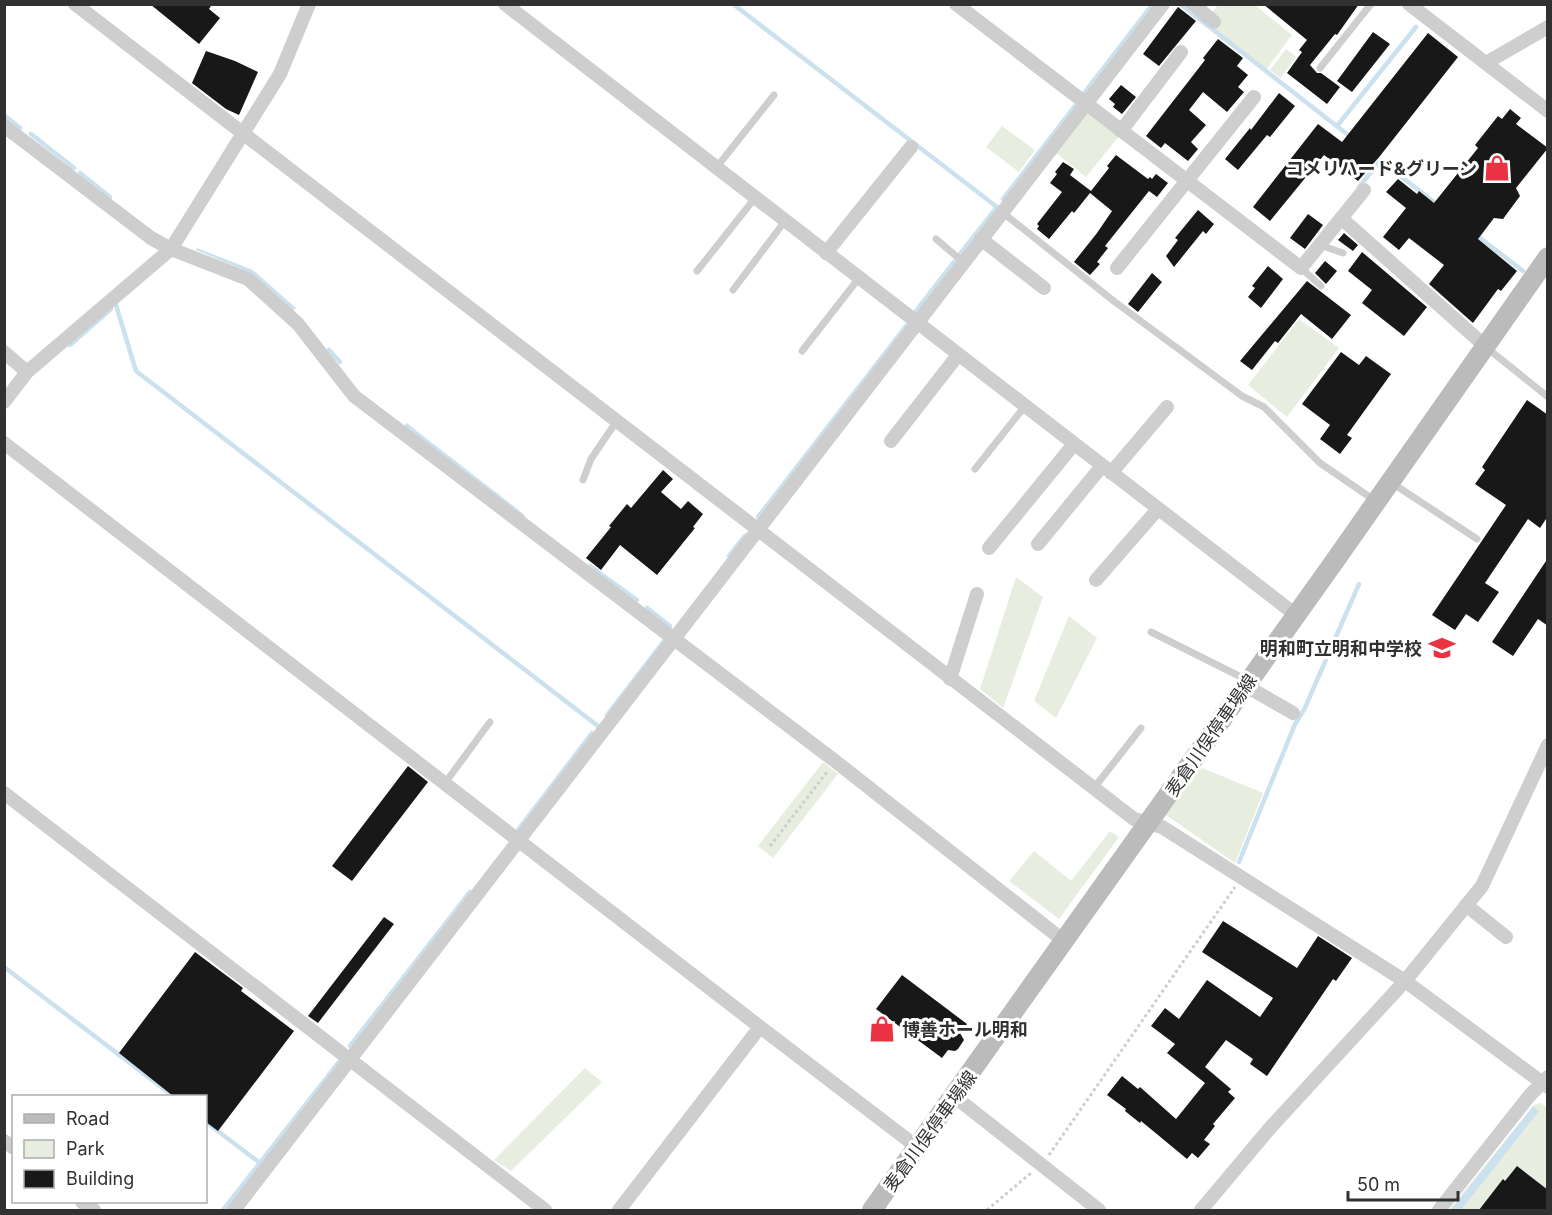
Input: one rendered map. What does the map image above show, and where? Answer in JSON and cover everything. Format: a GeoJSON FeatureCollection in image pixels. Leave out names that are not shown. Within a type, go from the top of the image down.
{"type":"FeatureCollection","features":[{"type":"Feature","properties":{"kind":"main road","name":"麦倉川俣停車場線"},"geometry":{"type":"LineString","coordinates":[[872,1210],[955,1097],[1548,257]]}},
{"type":"Feature","properties":{"kind":"street"},"geometry":{"type":"LineString","coordinates":[[75,4],[1134,819],[1162,826],[1406,981],[1546,1082],[1439,1210]]}},
{"type":"Feature","properties":{"kind":"street"},"geometry":{"type":"LineString","coordinates":[[4,402],[27,372],[171,249],[280,74],[309,4]]}},
{"type":"Feature","properties":{"kind":"street"},"geometry":{"type":"LineString","coordinates":[[505,4],[1296,615]]}},
{"type":"Feature","properties":{"kind":"street"},"geometry":{"type":"LineString","coordinates":[[956,4],[1301,268],[1364,190]]}},
{"type":"Feature","properties":{"kind":"street"},"geometry":{"type":"LineString","coordinates":[[234,1210],[1163,4]]}},
{"type":"Feature","properties":{"kind":"street"},"geometry":{"type":"LineString","coordinates":[[1193,4],[1214,22]]}},
{"type":"Feature","properties":{"kind":"street"},"geometry":{"type":"LineString","coordinates":[[1409,4],[1548,111]]}},
{"type":"Feature","properties":{"kind":"street"},"geometry":{"type":"LineString","coordinates":[[1486,63],[1548,27]]}},
{"type":"Feature","properties":{"kind":"street"},"geometry":{"type":"LineString","coordinates":[[1121,130],[1181,52]]}},
{"type":"Feature","properties":{"kind":"street"},"geometry":{"type":"LineString","coordinates":[[1117,268],[1254,97]]}},
{"type":"Feature","properties":{"kind":"street"},"geometry":{"type":"LineString","coordinates":[[4,126],[151,238],[171,249],[248,279],[298,324],[354,396],[835,761],[1064,941]]}},
{"type":"Feature","properties":{"kind":"street"},"geometry":{"type":"LineString","coordinates":[[826,253],[911,147]]}},
{"type":"Feature","properties":{"kind":"street"},"geometry":{"type":"LineString","coordinates":[[1341,218],[1485,346]]}},
{"type":"Feature","properties":{"kind":"street"},"geometry":{"type":"LineString","coordinates":[[981,239],[1044,288]]}},
{"type":"Feature","properties":{"kind":"street"},"geometry":{"type":"LineString","coordinates":[[4,352],[27,372]]}},
{"type":"Feature","properties":{"kind":"street"},"geometry":{"type":"LineString","coordinates":[[891,441],[958,355]]}},
{"type":"Feature","properties":{"kind":"street"},"geometry":{"type":"LineString","coordinates":[[1038,544],[1167,407]]}},
{"type":"Feature","properties":{"kind":"street"},"geometry":{"type":"LineString","coordinates":[[4,443],[917,1147]]}},
{"type":"Feature","properties":{"kind":"street"},"geometry":{"type":"LineString","coordinates":[[989,548],[1074,444]]}},
{"type":"Feature","properties":{"kind":"street"},"geometry":{"type":"LineString","coordinates":[[1096,580],[1158,509]]}},
{"type":"Feature","properties":{"kind":"street"},"geometry":{"type":"LineString","coordinates":[[950,678],[977,594]]}},
{"type":"Feature","properties":{"kind":"street"},"geometry":{"type":"LineString","coordinates":[[1247,684],[1293,713]]}},
{"type":"Feature","properties":{"kind":"street"},"geometry":{"type":"LineString","coordinates":[[1201,1210],[1270,1128],[1406,981],[1482,886],[1548,746]]}},
{"type":"Feature","properties":{"kind":"street"},"geometry":{"type":"LineString","coordinates":[[4,793],[545,1210]]}},
{"type":"Feature","properties":{"kind":"street"},"geometry":{"type":"LineString","coordinates":[[1466,905],[1506,937]]}},
{"type":"Feature","properties":{"kind":"street"},"geometry":{"type":"LineString","coordinates":[[619,1210],[760,1027]]}},
{"type":"Feature","properties":{"kind":"street"},"geometry":{"type":"LineString","coordinates":[[955,1097],[1099,1210]]}},
{"type":"Feature","properties":{"kind":"lane"},"geometry":{"type":"LineString","coordinates":[[1320,68],[1371,4]]}},
{"type":"Feature","properties":{"kind":"lane"},"geometry":{"type":"LineString","coordinates":[[716,168],[774,94]]}},
{"type":"Feature","properties":{"kind":"lane"},"geometry":{"type":"LineString","coordinates":[[697,271],[755,198]]}},
{"type":"Feature","properties":{"kind":"lane"},"geometry":{"type":"LineString","coordinates":[[1002,212],[1124,308],[1242,396],[1264,407],[1320,463],[1376,501]]}},
{"type":"Feature","properties":{"kind":"lane"},"geometry":{"type":"LineString","coordinates":[[733,290],[785,221]]}},
{"type":"Feature","properties":{"kind":"lane"},"geometry":{"type":"LineString","coordinates":[[936,239],[963,262]]}},
{"type":"Feature","properties":{"kind":"lane"},"geometry":{"type":"LineString","coordinates":[[1320,244],[1343,253]]}},
{"type":"Feature","properties":{"kind":"lane"},"geometry":{"type":"LineString","coordinates":[[1301,268],[1321,286]]}},
{"type":"Feature","properties":{"kind":"lane"},"geometry":{"type":"LineString","coordinates":[[802,351],[859,278]]}},
{"type":"Feature","properties":{"kind":"lane"},"geometry":{"type":"LineString","coordinates":[[1485,346],[1548,397]]}},
{"type":"Feature","properties":{"kind":"lane"},"geometry":{"type":"LineString","coordinates":[[975,470],[1025,406]]}},
{"type":"Feature","properties":{"kind":"lane"},"geometry":{"type":"LineString","coordinates":[[583,480],[591,459],[616,422]]}},
{"type":"Feature","properties":{"kind":"lane"},"geometry":{"type":"LineString","coordinates":[[1390,482],[1477,539]]}},
{"type":"Feature","properties":{"kind":"lane"},"geometry":{"type":"LineString","coordinates":[[1151,632],[1247,684]]}},
{"type":"Feature","properties":{"kind":"lane"},"geometry":{"type":"LineString","coordinates":[[446,783],[490,722]]}},
{"type":"Feature","properties":{"kind":"lane"},"geometry":{"type":"LineString","coordinates":[[1094,788],[1141,728]]}},
{"type":"Feature","properties":{"kind":"path"},"geometry":{"type":"LineString","coordinates":[[770,846],[835,761]]}},
{"type":"Feature","properties":{"kind":"path"},"geometry":{"type":"LineString","coordinates":[[987,1210],[1041,1164],[1242,877]]}},
{"type":"Feature","properties":{"kind":"green space"},"geometry":{"type":"Polygon","coordinates":[[[1218,5],[1255,5],[1292,35],[1266,70],[1205,21],[1218,5]]]}},
{"type":"Feature","properties":{"kind":"green space"},"geometry":{"type":"Polygon","coordinates":[[[1286,49],[1296,57],[1280,78],[1270,70],[1286,49]]]}},
{"type":"Feature","properties":{"kind":"green space"},"geometry":{"type":"Polygon","coordinates":[[[1090,111],[1120,135],[1086,177],[1055,152],[1090,111]]]}},
{"type":"Feature","properties":{"kind":"green space"},"geometry":{"type":"Polygon","coordinates":[[[1002,126],[1035,150],[1019,172],[986,147],[1002,126]]]}},
{"type":"Feature","properties":{"kind":"green space"},"geometry":{"type":"Polygon","coordinates":[[[1299,319],[1339,348],[1287,417],[1248,385],[1299,319]]]}},
{"type":"Feature","properties":{"kind":"green space"},"geometry":{"type":"Polygon","coordinates":[[[1016,577],[1043,597],[1003,708],[980,689],[1016,577]]]}},
{"type":"Feature","properties":{"kind":"green space"},"geometry":{"type":"Polygon","coordinates":[[[1069,616],[1097,638],[1056,718],[1034,701],[1069,616]]]}},
{"type":"Feature","properties":{"kind":"green space"},"geometry":{"type":"Polygon","coordinates":[[[823,762],[838,774],[773,858],[758,846],[823,762]]]}},
{"type":"Feature","properties":{"kind":"green space"},"geometry":{"type":"Polygon","coordinates":[[[1200,767],[1263,793],[1235,863],[1166,815],[1200,767]]]}},
{"type":"Feature","properties":{"kind":"green space"},"geometry":{"type":"Polygon","coordinates":[[[1110,831],[1119,837],[1059,919],[1009,881],[1034,851],[1071,881],[1110,831]]]}},
{"type":"Feature","properties":{"kind":"green space"},"geometry":{"type":"Polygon","coordinates":[[[585,1068],[602,1082],[511,1171],[494,1160],[585,1068]]]}},
{"type":"Feature","properties":{"kind":"green space"},"geometry":{"type":"Polygon","coordinates":[[[1541,1103],[1547,1108],[1547,1210],[1449,1210],[1534,1105],[1541,1103]]]}},
{"type":"Feature","properties":{"kind":"water"},"geometry":{"type":"Polygon","coordinates":[[[197,248],[253,270],[296,308],[293,311],[251,273],[196,250],[197,248]]]}},
{"type":"Feature","properties":{"kind":"water"},"geometry":{"type":"Polygon","coordinates":[[[407,423],[525,515],[522,519],[404,426],[407,423]]]}},
{"type":"Feature","properties":{"kind":"water"},"geometry":{"type":"Polygon","coordinates":[[[1533,1106],[1539,1111],[1461,1210],[1451,1210],[1533,1106]]]}},
{"type":"Feature","properties":{"kind":"building"},"geometry":{"type":"Polygon","coordinates":[[[150,4],[212,4],[209,9],[220,18],[199,44],[150,4]]]}},
{"type":"Feature","properties":{"kind":"building"},"geometry":{"type":"Polygon","coordinates":[[[1263,4],[1359,4],[1337,35],[1335,34],[1310,65],[1317,73],[1321,73],[1340,87],[1327,104],[1287,73],[1302,52],[1299,50],[1307,40],[1263,4]]]}},
{"type":"Feature","properties":{"kind":"building"},"geometry":{"type":"Polygon","coordinates":[[[1178,7],[1196,21],[1159,66],[1143,54],[1178,7]]]}},
{"type":"Feature","properties":{"kind":"building"},"geometry":{"type":"Polygon","coordinates":[[[1373,32],[1390,44],[1352,92],[1337,81],[1373,32]]]}},
{"type":"Feature","properties":{"kind":"building"},"geometry":{"type":"Polygon","coordinates":[[[1428,33],[1458,57],[1358,181],[1324,155],[1270,221],[1253,207],[1318,124],[1342,142],[1428,33]]]}},
{"type":"Feature","properties":{"kind":"building"},"geometry":{"type":"Polygon","coordinates":[[[1218,39],[1243,58],[1237,66],[1248,75],[1238,87],[1244,92],[1227,112],[1203,92],[1189,110],[1206,125],[1191,142],[1198,149],[1188,161],[1165,143],[1161,148],[1146,136],[1205,60],[1203,58],[1218,39]]]}},
{"type":"Feature","properties":{"kind":"building"},"geometry":{"type":"Polygon","coordinates":[[[206,51],[258,72],[239,115],[226,109],[192,83],[206,51]]]}},
{"type":"Feature","properties":{"kind":"building"},"geometry":{"type":"Polygon","coordinates":[[[1121,85],[1136,97],[1122,114],[1113,107],[1115,104],[1109,99],[1121,85]]]}},
{"type":"Feature","properties":{"kind":"building"},"geometry":{"type":"Polygon","coordinates":[[[1279,93],[1295,106],[1270,137],[1267,135],[1238,170],[1225,159],[1279,93]]]}},
{"type":"Feature","properties":{"kind":"building"},"geometry":{"type":"Polygon","coordinates":[[[1510,109],[1521,118],[1516,124],[1548,148],[1516,188],[1520,196],[1503,219],[1494,218],[1478,239],[1517,271],[1501,291],[1498,289],[1473,323],[1429,284],[1444,265],[1409,238],[1399,250],[1383,237],[1406,208],[1386,192],[1398,179],[1417,194],[1419,191],[1434,203],[1478,148],[1475,145],[1498,116],[1502,119],[1510,109]]]}},
{"type":"Feature","properties":{"kind":"building"},"geometry":{"type":"Polygon","coordinates":[[[1116,155],[1148,179],[1150,177],[1152,179],[1156,174],[1168,183],[1157,197],[1149,191],[1105,246],[1108,248],[1097,262],[1100,264],[1090,275],[1074,262],[1112,211],[1090,193],[1049,239],[1037,229],[1039,226],[1037,224],[1062,192],[1050,183],[1063,162],[1074,169],[1070,175],[1091,191],[1116,155]]]}},
{"type":"Feature","properties":{"kind":"building"},"geometry":{"type":"Polygon","coordinates":[[[1198,210],[1214,224],[1206,234],[1203,231],[1174,267],[1166,256],[1178,240],[1175,238],[1198,210]]]}},
{"type":"Feature","properties":{"kind":"building"},"geometry":{"type":"Polygon","coordinates":[[[1308,214],[1323,225],[1305,249],[1290,238],[1308,214]]]}},
{"type":"Feature","properties":{"kind":"building"},"geometry":{"type":"Polygon","coordinates":[[[1344,233],[1358,245],[1353,251],[1338,240],[1344,233]]]}},
{"type":"Feature","properties":{"kind":"building"},"geometry":{"type":"Polygon","coordinates":[[[1362,252],[1427,307],[1404,336],[1362,303],[1372,290],[1348,271],[1362,252]]]}},
{"type":"Feature","properties":{"kind":"building"},"geometry":{"type":"Polygon","coordinates":[[[1325,261],[1337,271],[1326,284],[1315,273],[1325,261]]]}},
{"type":"Feature","properties":{"kind":"building"},"geometry":{"type":"Polygon","coordinates":[[[1268,266],[1283,279],[1261,308],[1248,297],[1255,288],[1252,286],[1268,266]]]}},
{"type":"Feature","properties":{"kind":"building"},"geometry":{"type":"Polygon","coordinates":[[[1152,273],[1162,282],[1138,312],[1128,304],[1152,273]]]}},
{"type":"Feature","properties":{"kind":"building"},"geometry":{"type":"Polygon","coordinates":[[[1307,281],[1351,315],[1332,339],[1301,314],[1252,370],[1240,361],[1307,281]]]}},
{"type":"Feature","properties":{"kind":"building"},"geometry":{"type":"Polygon","coordinates":[[[1341,352],[1359,365],[1366,356],[1391,374],[1347,435],[1352,438],[1340,454],[1320,439],[1330,425],[1302,404],[1341,352]]]}},
{"type":"Feature","properties":{"kind":"building"},"geometry":{"type":"Polygon","coordinates":[[[1527,400],[1548,415],[1548,516],[1540,528],[1528,519],[1485,583],[1499,592],[1478,622],[1466,614],[1455,630],[1432,615],[1506,505],[1475,484],[1485,470],[1482,467],[1527,400]]]}},
{"type":"Feature","properties":{"kind":"building"},"geometry":{"type":"Polygon","coordinates":[[[663,470],[673,479],[661,492],[681,509],[688,501],[703,514],[693,527],[695,528],[657,575],[620,545],[601,570],[586,558],[627,504],[631,508],[663,470]]]}},
{"type":"Feature","properties":{"kind":"building"},"geometry":{"type":"Polygon","coordinates":[[[1548,558],[1548,626],[1538,619],[1513,656],[1492,642],[1548,558]]]}},
{"type":"Feature","properties":{"kind":"building"},"geometry":{"type":"Polygon","coordinates":[[[408,766],[428,782],[352,881],[332,866],[408,766]]]}},
{"type":"Feature","properties":{"kind":"building"},"geometry":{"type":"Polygon","coordinates":[[[384,917],[394,924],[318,1023],[308,1016],[384,917]]]}},
{"type":"Feature","properties":{"kind":"building"},"geometry":{"type":"Polygon","coordinates":[[[1223,921],[1297,968],[1318,936],[1352,958],[1336,981],[1333,979],[1267,1076],[1250,1064],[1253,1059],[1226,1040],[1205,1067],[1231,1089],[1228,1092],[1235,1098],[1213,1124],[1215,1126],[1204,1140],[1210,1144],[1198,1158],[1192,1153],[1187,1159],[1107,1095],[1122,1076],[1138,1089],[1140,1087],[1176,1119],[1205,1083],[1167,1053],[1175,1044],[1151,1026],[1165,1008],[1179,1019],[1207,980],[1260,1017],[1273,998],[1202,952],[1223,921]]]}},
{"type":"Feature","properties":{"kind":"building"},"geometry":{"type":"Polygon","coordinates":[[[195,952],[243,988],[241,991],[294,1031],[218,1131],[207,1123],[207,1095],[172,1095],[119,1053],[195,952]]]}},
{"type":"Feature","properties":{"kind":"building"},"geometry":{"type":"Polygon","coordinates":[[[902,975],[967,1024],[960,1033],[964,1040],[958,1049],[948,1050],[942,1058],[876,1009],[902,975]]]}},
{"type":"Feature","properties":{"kind":"building"},"geometry":{"type":"Polygon","coordinates":[[[1517,1166],[1548,1190],[1548,1210],[1479,1210],[1503,1179],[1505,1181],[1517,1166]]]}},
{"type":"Feature","properties":{"kind":"waterway"},"geometry":{"type":"LineString","coordinates":[[733,4],[997,207],[960,254]]}},
{"type":"Feature","properties":{"kind":"waterway"},"geometry":{"type":"LineString","coordinates":[[1085,92],[1153,4]]}},
{"type":"Feature","properties":{"kind":"waterway"},"geometry":{"type":"LineString","coordinates":[[1180,4],[1352,138]]}},
{"type":"Feature","properties":{"kind":"waterway"},"geometry":{"type":"LineString","coordinates":[[1337,126],[1416,27]]}},
{"type":"Feature","properties":{"kind":"waterway"},"geometry":{"type":"LineString","coordinates":[[1003,199],[1075,106]]}},
{"type":"Feature","properties":{"kind":"waterway"},"geometry":{"type":"LineString","coordinates":[[4,115],[20,128]]}},
{"type":"Feature","properties":{"kind":"waterway"},"geometry":{"type":"LineString","coordinates":[[31,134],[74,168]]}},
{"type":"Feature","properties":{"kind":"waterway"},"geometry":{"type":"LineString","coordinates":[[1373,155],[1438,205]]}},
{"type":"Feature","properties":{"kind":"waterway"},"geometry":{"type":"LineString","coordinates":[[1359,187],[1381,160]]}},
{"type":"Feature","properties":{"kind":"waterway"},"geometry":{"type":"LineString","coordinates":[[80,173],[110,197]]}},
{"type":"Feature","properties":{"kind":"waterway"},"geometry":{"type":"LineString","coordinates":[[1475,234],[1523,271]]}},
{"type":"Feature","properties":{"kind":"waterway"},"geometry":{"type":"LineString","coordinates":[[916,311],[954,262]]}},
{"type":"Feature","properties":{"kind":"waterway"},"geometry":{"type":"LineString","coordinates":[[116,305],[136,371],[598,726]]}},
{"type":"Feature","properties":{"kind":"waterway"},"geometry":{"type":"LineString","coordinates":[[70,345],[111,309]]}},
{"type":"Feature","properties":{"kind":"waterway"},"geometry":{"type":"LineString","coordinates":[[758,517],[907,325]]}},
{"type":"Feature","properties":{"kind":"waterway"},"geometry":{"type":"LineString","coordinates":[[329,350],[340,362]]}},
{"type":"Feature","properties":{"kind":"waterway"},"geometry":{"type":"LineString","coordinates":[[729,556],[745,536]]}},
{"type":"Feature","properties":{"kind":"waterway"},"geometry":{"type":"LineString","coordinates":[[590,566],[637,600]]}},
{"type":"Feature","properties":{"kind":"waterway"},"geometry":{"type":"LineString","coordinates":[[1239,862],[1295,724],[1304,710],[1359,584]]}},
{"type":"Feature","properties":{"kind":"waterway"},"geometry":{"type":"LineString","coordinates":[[647,608],[670,626]]}},
{"type":"Feature","properties":{"kind":"waterway"},"geometry":{"type":"LineString","coordinates":[[607,715],[664,641]]}},
{"type":"Feature","properties":{"kind":"waterway"},"geometry":{"type":"LineString","coordinates":[[518,830],[592,733]]}},
{"type":"Feature","properties":{"kind":"waterway"},"geometry":{"type":"LineString","coordinates":[[350,1046],[470,892]]}},
{"type":"Feature","properties":{"kind":"waterway"},"geometry":{"type":"LineString","coordinates":[[4,967],[172,1095]]}},
{"type":"Feature","properties":{"kind":"waterway"},"geometry":{"type":"LineString","coordinates":[[223,1210],[339,1062]]}},
{"type":"Feature","properties":{"kind":"waterway"},"geometry":{"type":"LineString","coordinates":[[207,1123],[260,1163]]}},
{"type":"Feature","properties":{"kind":"place","name":"コメリハード&グリーン"},"geometry":{"type":"Point","coordinates":[1497,168]}},
{"type":"Feature","properties":{"kind":"place","name":"明和町立明和中学校"},"geometry":{"type":"Point","coordinates":[1442,648]}},
{"type":"Feature","properties":{"kind":"place","name":"博善ホール明和"},"geometry":{"type":"Point","coordinates":[882,1029]}}]}
